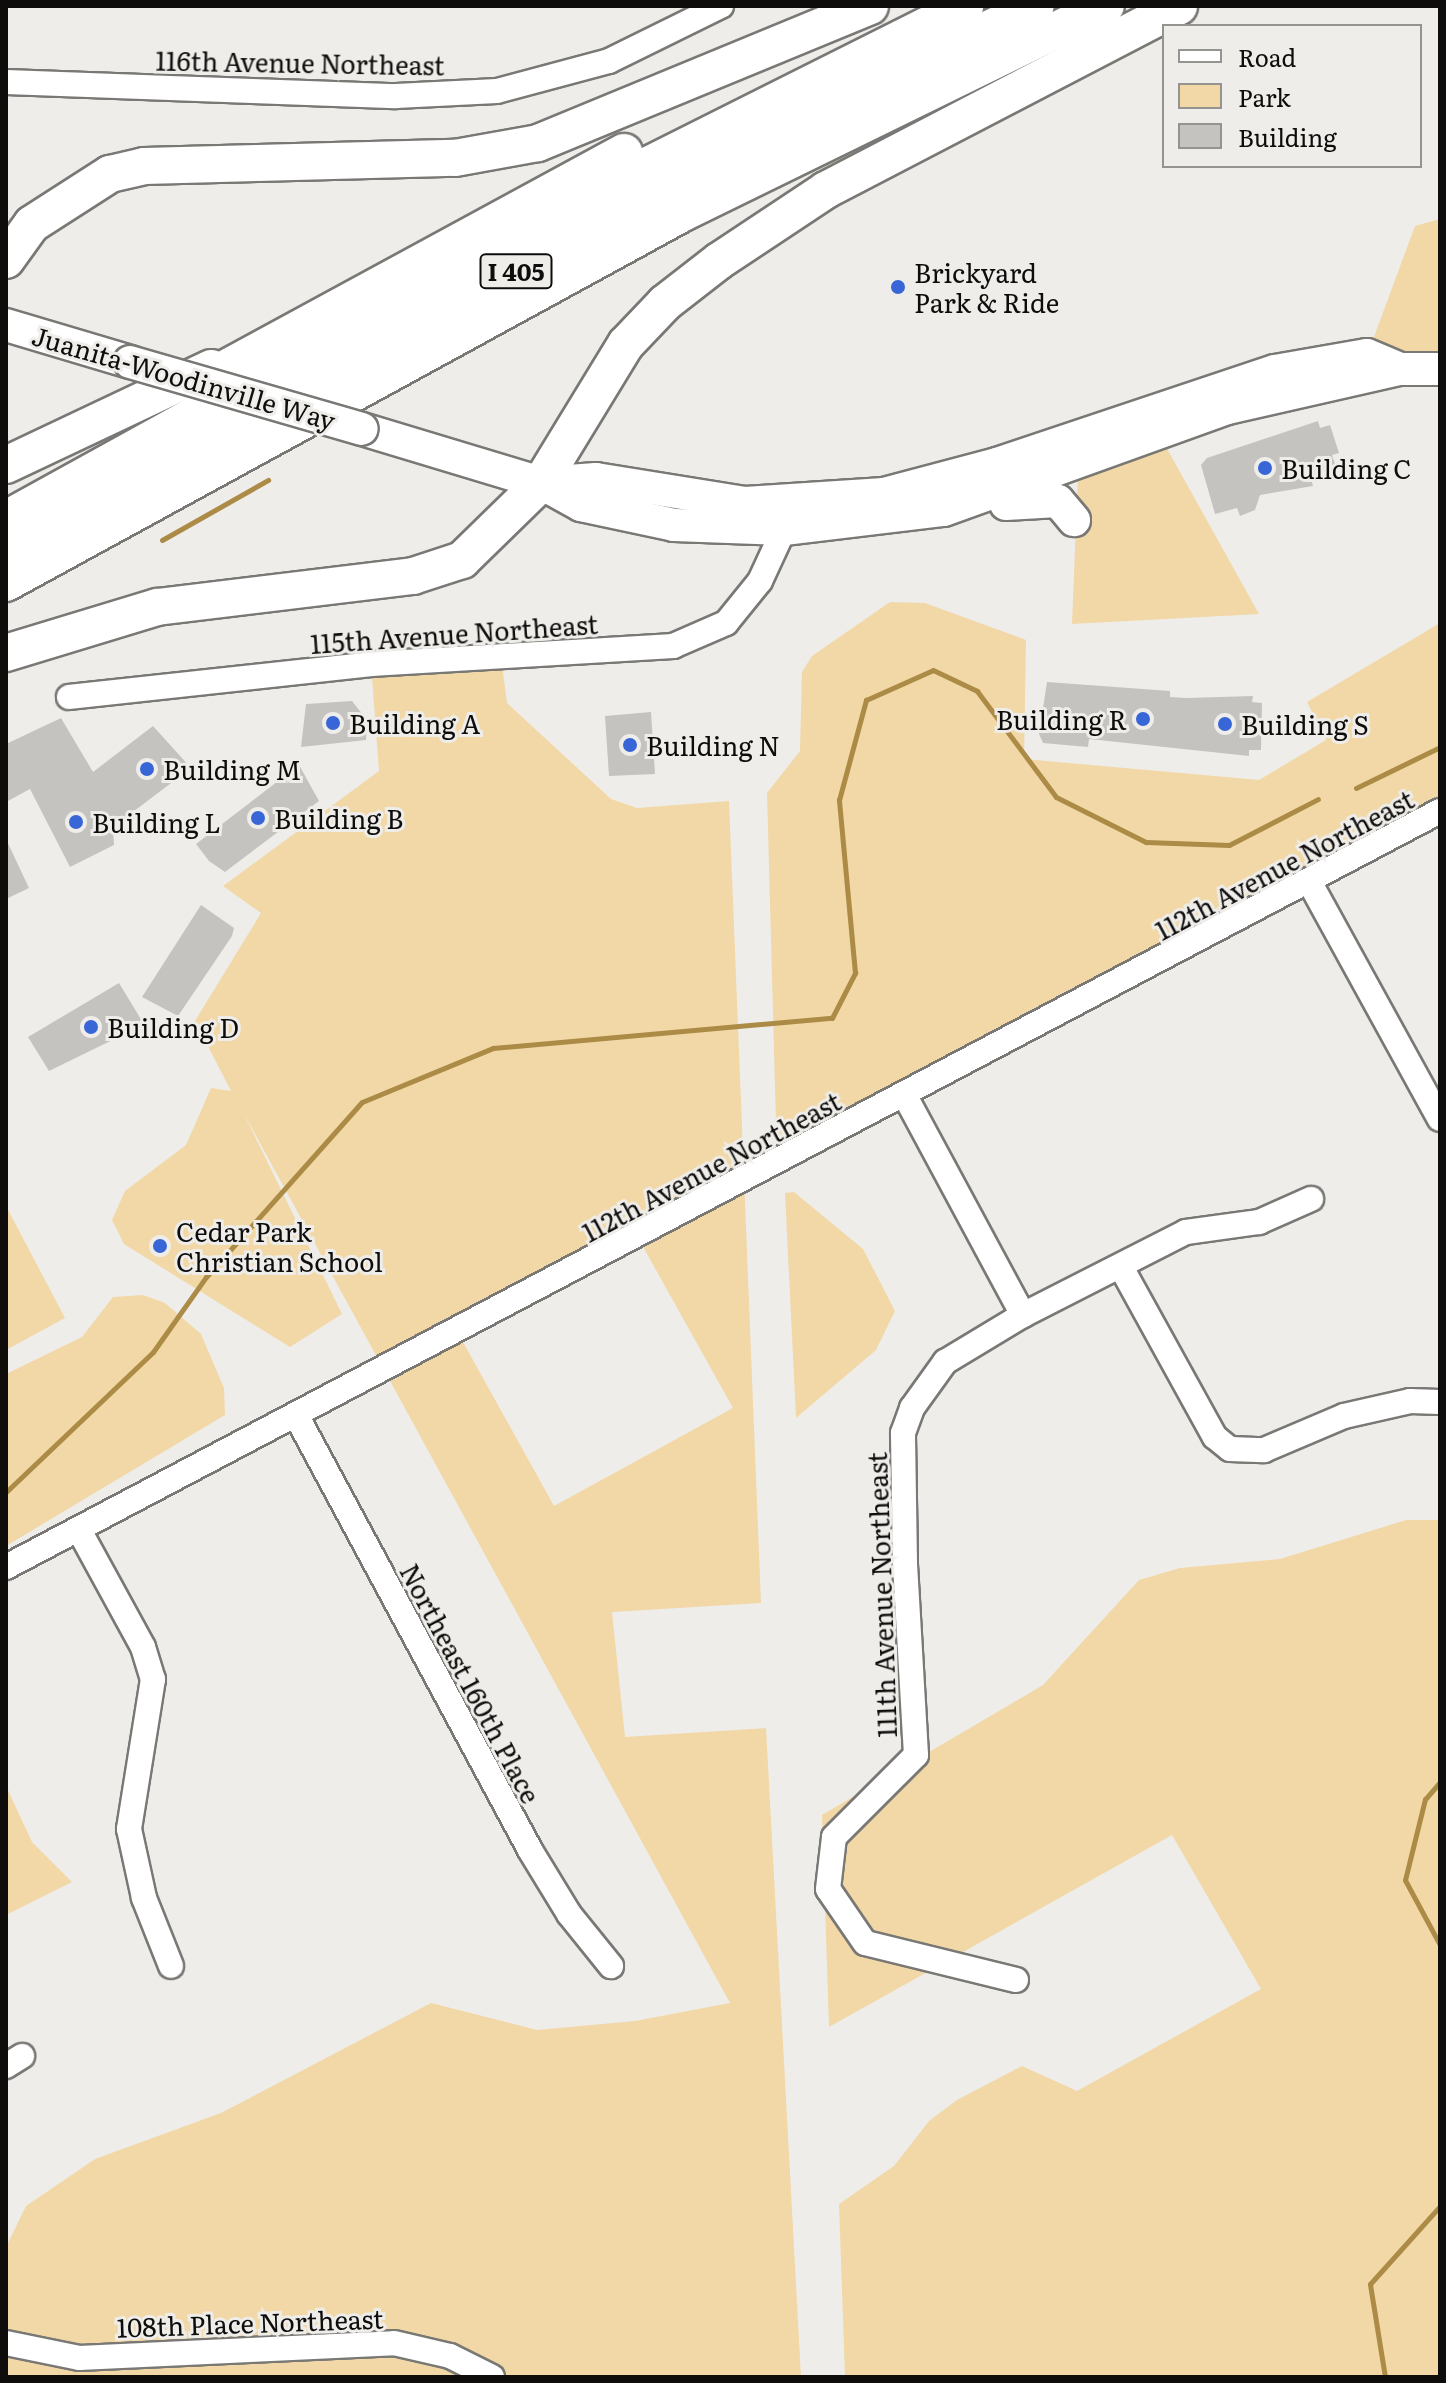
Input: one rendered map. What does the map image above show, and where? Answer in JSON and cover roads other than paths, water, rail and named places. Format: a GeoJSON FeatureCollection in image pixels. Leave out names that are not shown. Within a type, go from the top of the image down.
{"type":"FeatureCollection","features":[{"type":"Feature","properties":{"kind":"highway"},"geometry":{"type":"LineString","coordinates":[[6,260],[32,224],[110,174],[144,166],[455,158],[538,143],[870,6]]}},
{"type":"Feature","properties":{"kind":"highway","name":"I 405"},"geometry":{"type":"LineString","coordinates":[[6,491],[566,181],[919,6]]}},
{"type":"Feature","properties":{"kind":"highway","name":"I 405"},"geometry":{"type":"LineString","coordinates":[[6,519],[646,166],[965,6]]}},
{"type":"Feature","properties":{"kind":"highway","name":"I 405"},"geometry":{"type":"LineString","coordinates":[[6,554],[552,251],[799,121],[1036,6]]}},
{"type":"Feature","properties":{"kind":"highway","name":"I 405"},"geometry":{"type":"LineString","coordinates":[[6,583],[681,214],[1106,6]]}},
{"type":"Feature","properties":{"kind":"highway"},"geometry":{"type":"LineString","coordinates":[[6,653],[157,607],[439,570],[495,534],[541,483],[626,344],[665,303],[719,261],[826,190],[1179,6]]}},
{"type":"Feature","properties":{"kind":"highway"},"geometry":{"type":"LineString","coordinates":[[6,465],[313,319]]}},
{"type":"Feature","properties":{"kind":"main road","name":"Juanita-Woodinville Way"},"geometry":{"type":"LineString","coordinates":[[6,325],[541,483]]}},
{"type":"Feature","properties":{"kind":"main road"},"geometry":{"type":"LineString","coordinates":[[541,483],[596,479],[687,498],[787,504],[938,483],[1275,371],[1367,355],[1400,369]]}},
{"type":"Feature","properties":{"kind":"main road"},"geometry":{"type":"LineString","coordinates":[[944,510],[1204,417],[1400,369],[1440,369]]}},
{"type":"Feature","properties":{"kind":"main road"},"geometry":{"type":"LineString","coordinates":[[1097,431],[1119,435],[1169,419],[1204,417]]}},
{"type":"Feature","properties":{"kind":"main road"},"geometry":{"type":"LineString","coordinates":[[944,510],[985,483],[1080,449],[1097,431]]}},
{"type":"Feature","properties":{"kind":"main road"},"geometry":{"type":"LineString","coordinates":[[541,483],[581,505],[674,525],[784,529],[944,510],[1058,501],[1074,520]]}},
{"type":"Feature","properties":{"kind":"street","name":"116th Avenue Northeast"},"geometry":{"type":"LineString","coordinates":[[6,82],[396,96],[497,91],[609,61],[721,6]]}},
{"type":"Feature","properties":{"kind":"street","name":"115th Avenue Northeast"},"geometry":{"type":"LineString","coordinates":[[69,697],[371,664],[673,646],[726,623],[760,581],[784,529]]}},
{"type":"Feature","properties":{"kind":"street","name":"112th Avenue Northeast"},"geometry":{"type":"LineString","coordinates":[[6,1567],[1310,883],[1440,811]]}},
{"type":"Feature","properties":{"kind":"street"},"geometry":{"type":"LineString","coordinates":[[1310,883],[1440,1119]]}},
{"type":"Feature","properties":{"kind":"street"},"geometry":{"type":"LineString","coordinates":[[905,1096],[1023,1315]]}},
{"type":"Feature","properties":{"kind":"street","name":"111th Avenue Northeast"},"geometry":{"type":"LineString","coordinates":[[1016,1980],[865,1943],[828,1889],[826,1861],[834,1837],[916,1755],[903,1433],[912,1408],[945,1362],[1023,1315],[1186,1232],[1259,1222],[1311,1199]]}},
{"type":"Feature","properties":{"kind":"street"},"geometry":{"type":"LineString","coordinates":[[1121,1267],[1215,1437],[1230,1449],[1264,1450],[1344,1416],[1410,1401],[1440,1402]]}},
{"type":"Feature","properties":{"kind":"street","name":"Northeast 160th Place"},"geometry":{"type":"LineString","coordinates":[[297,1417],[530,1850],[569,1914],[611,1966]]}},
{"type":"Feature","properties":{"kind":"street"},"geometry":{"type":"LineString","coordinates":[[79,1530],[143,1647],[153,1679],[129,1829],[144,1898],[171,1966]]}},
{"type":"Feature","properties":{"kind":"street","name":"108th Place Northeast"},"geometry":{"type":"LineString","coordinates":[[6,2343],[79,2358],[394,2343],[450,2356],[492,2377]]}},
{"type":"Feature","properties":{"kind":"waterway"},"geometry":{"type":"LineString","coordinates":[[162,540],[268,480]]}},
{"type":"Feature","properties":{"kind":"waterway"},"geometry":{"type":"LineString","coordinates":[[6,1492],[153,1352],[206,1277],[362,1102],[493,1048],[832,1018],[855,973],[839,800],[866,700],[933,670],[977,691],[1056,797],[1146,842],[1229,845],[1318,799]]}},
{"type":"Feature","properties":{"kind":"waterway"},"geometry":{"type":"LineString","coordinates":[[1356,788],[1440,747]]}},
{"type":"Feature","properties":{"kind":"waterway"},"geometry":{"type":"LineString","coordinates":[[1440,1782],[1425,1799],[1405,1880],[1440,1945]]}},
{"type":"Feature","properties":{"kind":"waterway"},"geometry":{"type":"LineString","coordinates":[[1385,2377],[1370,2284],[1440,2206]]}},
{"type":"Feature","properties":{"kind":"place","name":"Brickyard Park & Ride"},"geometry":{"type":"Point","coordinates":[898,287]}},
{"type":"Feature","properties":{"kind":"place","name":"Building C"},"geometry":{"type":"Point","coordinates":[1265,468]}},
{"type":"Feature","properties":{"kind":"place","name":"Building R"},"geometry":{"type":"Point","coordinates":[1143,719]}},
{"type":"Feature","properties":{"kind":"place","name":"Building A"},"geometry":{"type":"Point","coordinates":[333,723]}},
{"type":"Feature","properties":{"kind":"place","name":"Building S"},"geometry":{"type":"Point","coordinates":[1225,724]}},
{"type":"Feature","properties":{"kind":"place","name":"Building N"},"geometry":{"type":"Point","coordinates":[630,745]}},
{"type":"Feature","properties":{"kind":"place","name":"Building M"},"geometry":{"type":"Point","coordinates":[147,769]}},
{"type":"Feature","properties":{"kind":"place","name":"Building B"},"geometry":{"type":"Point","coordinates":[258,818]}},
{"type":"Feature","properties":{"kind":"place","name":"Building L"},"geometry":{"type":"Point","coordinates":[76,822]}},
{"type":"Feature","properties":{"kind":"place","name":"Building D"},"geometry":{"type":"Point","coordinates":[91,1027]}},
{"type":"Feature","properties":{"kind":"place","name":"Cedar Park Christian School"},"geometry":{"type":"Point","coordinates":[160,1246]}}]}
